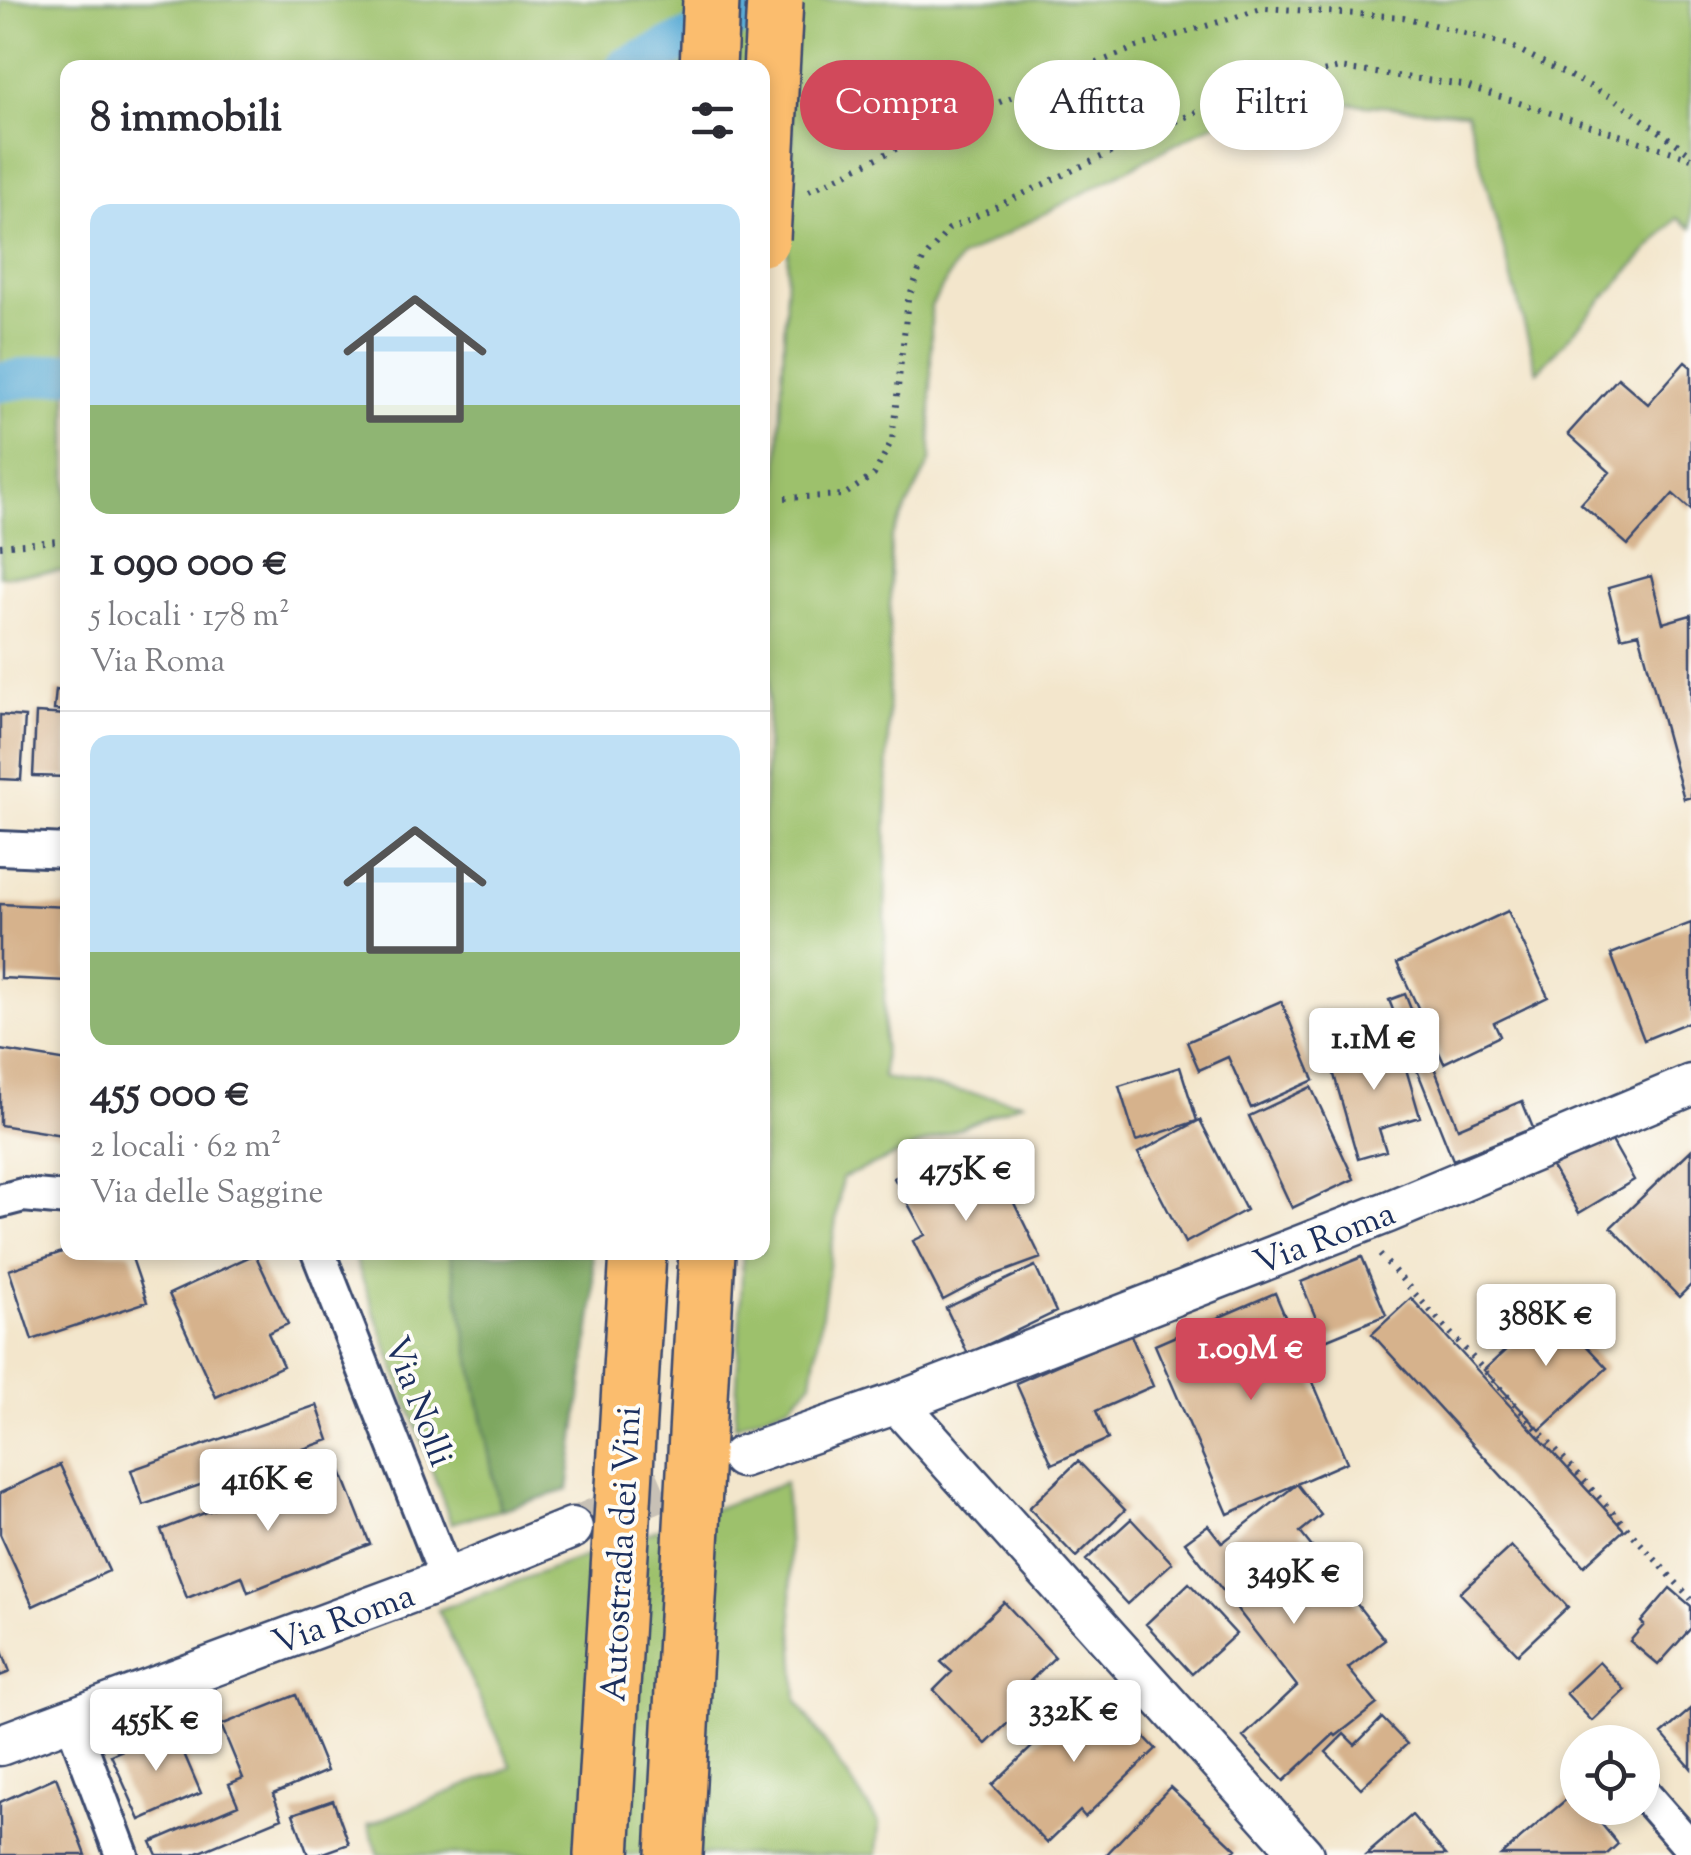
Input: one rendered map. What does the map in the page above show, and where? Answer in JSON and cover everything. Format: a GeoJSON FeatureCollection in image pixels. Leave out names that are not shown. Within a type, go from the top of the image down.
{"type":"FeatureCollection","features":[{"type":"Feature","properties":{"kind":"highway"},"geometry":{"type":"LineString","coordinates":[[708,60],[711,0]]}},
{"type":"Feature","properties":{"kind":"highway"},"geometry":{"type":"LineString","coordinates":[[770,92],[775,0]]}},
{"type":"Feature","properties":{"kind":"highway","name":"Autostrada dei Vini"},"geometry":{"type":"LineString","coordinates":[[602,1855],[638,1260]]}},
{"type":"Feature","properties":{"kind":"highway","name":"Autostrada dei Vini"},"geometry":{"type":"LineString","coordinates":[[674,1855],[707,1260]]}},
{"type":"Feature","properties":{"kind":"street"},"geometry":{"type":"LineString","coordinates":[[0,848],[60,851]]}},
{"type":"Feature","properties":{"kind":"street","name":"Via Roma"},"geometry":{"type":"LineString","coordinates":[[741,1457],[897,1403],[1388,1212],[1691,1086]]}},
{"type":"Feature","properties":{"kind":"street"},"geometry":{"type":"LineString","coordinates":[[0,1200],[23,1195],[60,1198]]}},
{"type":"Feature","properties":{"kind":"street","name":"Via Nolli"},"geometry":{"type":"LineString","coordinates":[[321,1260],[447,1579]]}},
{"type":"Feature","properties":{"kind":"street"},"geometry":{"type":"LineString","coordinates":[[897,1403],[1303,1855]]}},
{"type":"Feature","properties":{"kind":"street","name":"Via Roma"},"geometry":{"type":"LineString","coordinates":[[0,1746],[447,1579],[572,1528]]}},
{"type":"Feature","properties":{"kind":"street"},"geometry":{"type":"LineString","coordinates":[[71,1719],[122,1855]]}},
{"type":"Feature","properties":{"kind":"street"},"geometry":{"type":"LineString","coordinates":[[1660,1813],[1691,1848]]}},
{"type":"Feature","properties":{"kind":"path"},"geometry":{"type":"LineString","coordinates":[[796,197],[960,118],[1137,47],[1265,8],[1403,17],[1507,44],[1613,98],[1691,156]]}},
{"type":"Feature","properties":{"kind":"path"},"geometry":{"type":"LineString","coordinates":[[785,498],[844,495],[874,475],[892,440],[908,300],[923,260],[949,229],[1236,93],[1339,68],[1463,85],[1691,156]]}},
{"type":"Feature","properties":{"kind":"path"},"geometry":{"type":"LineString","coordinates":[[0,546],[60,541]]}},
{"type":"Feature","properties":{"kind":"path"},"geometry":{"type":"LineString","coordinates":[[1388,1212],[1400,1240],[1378,1253],[1691,1599]]}},
{"type":"Feature","properties":{"kind":"green space"},"geometry":{"type":"Polygon","coordinates":[[[0,0],[1691,0],[1691,228],[1677,218],[1537,372],[1467,113],[1344,103],[1344,60],[1200,60],[1200,131],[1180,142],[1180,60],[1014,60],[1014,150],[1164,150],[959,259],[931,306],[931,460],[891,538],[883,1078],[1022,1102],[842,1178],[812,1382],[791,1404],[735,1426],[743,1260],[770,1260],[770,661],[793,130],[770,84],[770,60],[60,60],[60,572],[0,576],[0,0]]]}},
{"type":"Feature","properties":{"kind":"green space"},"geometry":{"type":"Polygon","coordinates":[[[356,1260],[451,1260],[500,1510],[451,1523],[356,1260]]]}},
{"type":"Feature","properties":{"kind":"green space"},"geometry":{"type":"Polygon","coordinates":[[[451,1260],[592,1260],[594,1299],[568,1490],[500,1510],[451,1260]]]}},
{"type":"Feature","properties":{"kind":"green space"},"geometry":{"type":"Polygon","coordinates":[[[785,1483],[797,1701],[879,1823],[877,1855],[379,1855],[368,1825],[512,1767],[438,1610],[785,1483]]]}},
{"type":"Feature","properties":{"kind":"building"},"geometry":{"type":"Polygon","coordinates":[[[1685,362],[1691,367],[1691,510],[1673,494],[1628,545],[1581,504],[1610,472],[1568,434],[1618,378],[1648,404],[1685,362]]]}},
{"type":"Feature","properties":{"kind":"building"},"geometry":{"type":"Polygon","coordinates":[[[1651,576],[1663,623],[1691,615],[1691,797],[1684,799],[1639,633],[1621,637],[1608,588],[1651,576]]]}},
{"type":"Feature","properties":{"kind":"building"},"geometry":{"type":"Polygon","coordinates":[[[56,690],[60,691],[60,710],[54,710],[56,690]]]}},
{"type":"Feature","properties":{"kind":"building"},"geometry":{"type":"Polygon","coordinates":[[[36,713],[60,714],[60,777],[33,776],[36,713]]]}},
{"type":"Feature","properties":{"kind":"building"},"geometry":{"type":"Polygon","coordinates":[[[0,715],[25,717],[21,780],[0,779],[0,715]]]}},
{"type":"Feature","properties":{"kind":"building"},"geometry":{"type":"Polygon","coordinates":[[[0,904],[60,907],[60,981],[0,978],[0,904]]]}},
{"type":"Feature","properties":{"kind":"building"},"geometry":{"type":"Polygon","coordinates":[[[1508,911],[1548,997],[1494,1023],[1500,1036],[1444,1063],[1397,963],[1508,911]]]}},
{"type":"Feature","properties":{"kind":"building"},"geometry":{"type":"Polygon","coordinates":[[[1691,923],[1691,1021],[1644,1040],[1611,954],[1691,923]]]}},
{"type":"Feature","properties":{"kind":"building"},"geometry":{"type":"Polygon","coordinates":[[[1405,994],[1458,1128],[1522,1101],[1533,1128],[1453,1160],[1389,1000],[1405,994]]]}},
{"type":"Feature","properties":{"kind":"building"},"geometry":{"type":"Polygon","coordinates":[[[1281,1001],[1314,1080],[1251,1108],[1228,1057],[1199,1070],[1187,1042],[1281,1001]]]}},
{"type":"Feature","properties":{"kind":"building"},"geometry":{"type":"Polygon","coordinates":[[[1397,1038],[1420,1117],[1379,1129],[1386,1151],[1358,1159],[1329,1057],[1397,1038]]]}},
{"type":"Feature","properties":{"kind":"building"},"geometry":{"type":"Polygon","coordinates":[[[0,1050],[60,1060],[60,1135],[0,1125],[0,1050]]]}},
{"type":"Feature","properties":{"kind":"building"},"geometry":{"type":"Polygon","coordinates":[[[1180,1067],[1197,1121],[1136,1141],[1119,1086],[1180,1067]]]}},
{"type":"Feature","properties":{"kind":"building"},"geometry":{"type":"Polygon","coordinates":[[[1311,1087],[1354,1179],[1292,1208],[1249,1116],[1311,1087]]]}},
{"type":"Feature","properties":{"kind":"building"},"geometry":{"type":"Polygon","coordinates":[[[1200,1120],[1246,1210],[1185,1243],[1138,1153],[1200,1120]]]}},
{"type":"Feature","properties":{"kind":"building"},"geometry":{"type":"Polygon","coordinates":[[[1608,1134],[1634,1180],[1579,1213],[1552,1167],[1608,1134]]]}},
{"type":"Feature","properties":{"kind":"building"},"geometry":{"type":"Polygon","coordinates":[[[1691,1150],[1691,1285],[1679,1297],[1611,1227],[1691,1150]]]}},
{"type":"Feature","properties":{"kind":"building"},"geometry":{"type":"Polygon","coordinates":[[[989,1152],[1041,1258],[981,1280],[943,1300],[913,1241],[925,1235],[894,1178],[934,1158],[942,1176],[989,1152]]]}},
{"type":"Feature","properties":{"kind":"building"},"geometry":{"type":"Polygon","coordinates":[[[60,1253],[60,1260],[133,1260],[147,1302],[32,1340],[9,1270],[60,1253]]]}},
{"type":"Feature","properties":{"kind":"building"},"geometry":{"type":"Polygon","coordinates":[[[1362,1257],[1386,1315],[1325,1340],[1301,1282],[1362,1257]]]}},
{"type":"Feature","properties":{"kind":"building"},"geometry":{"type":"Polygon","coordinates":[[[242,1260],[258,1260],[288,1324],[268,1333],[283,1366],[216,1397],[169,1294],[242,1260]]]}},
{"type":"Feature","properties":{"kind":"building"},"geometry":{"type":"Polygon","coordinates":[[[1035,1266],[1056,1312],[968,1354],[946,1308],[1035,1266]]]}},
{"type":"Feature","properties":{"kind":"building"},"geometry":{"type":"Polygon","coordinates":[[[1275,1293],[1347,1462],[1228,1514],[1155,1345],[1275,1293]]]}},
{"type":"Feature","properties":{"kind":"building"},"geometry":{"type":"Polygon","coordinates":[[[1411,1298],[1624,1530],[1584,1566],[1372,1334],[1411,1298]]]}},
{"type":"Feature","properties":{"kind":"building"},"geometry":{"type":"Polygon","coordinates":[[[1551,1308],[1607,1368],[1540,1430],[1484,1370],[1551,1308]]]}},
{"type":"Feature","properties":{"kind":"building"},"geometry":{"type":"Polygon","coordinates":[[[1130,1333],[1153,1386],[1096,1411],[1108,1439],[1052,1464],[1016,1383],[1130,1333]]]}},
{"type":"Feature","properties":{"kind":"building"},"geometry":{"type":"Polygon","coordinates":[[[317,1405],[329,1440],[143,1505],[131,1470],[317,1405]]]}},
{"type":"Feature","properties":{"kind":"building"},"geometry":{"type":"Polygon","coordinates":[[[337,1461],[370,1544],[248,1592],[242,1576],[187,1598],[161,1530],[337,1461]]]}},
{"type":"Feature","properties":{"kind":"building"},"geometry":{"type":"Polygon","coordinates":[[[1078,1461],[1125,1510],[1076,1557],[1029,1508],[1078,1461]]]}},
{"type":"Feature","properties":{"kind":"building"},"geometry":{"type":"Polygon","coordinates":[[[60,1465],[109,1571],[33,1606],[0,1534],[0,1493],[60,1465]]]}},
{"type":"Feature","properties":{"kind":"building"},"geometry":{"type":"Polygon","coordinates":[[[1297,1484],[1321,1515],[1300,1532],[1385,1640],[1348,1668],[1377,1704],[1334,1734],[1284,1781],[1243,1737],[1297,1686],[1185,1542],[1208,1525],[1222,1543],[1297,1484]]]}},
{"type":"Feature","properties":{"kind":"building"},"geometry":{"type":"Polygon","coordinates":[[[1131,1519],[1172,1563],[1127,1604],[1086,1560],[1131,1519]]]}},
{"type":"Feature","properties":{"kind":"building"},"geometry":{"type":"Polygon","coordinates":[[[1511,1546],[1568,1607],[1518,1654],[1460,1593],[1511,1546]]]}},
{"type":"Feature","properties":{"kind":"building"},"geometry":{"type":"Polygon","coordinates":[[[1189,1583],[1236,1634],[1192,1674],[1146,1624],[1189,1583]]]}},
{"type":"Feature","properties":{"kind":"building"},"geometry":{"type":"Polygon","coordinates":[[[1670,1588],[1691,1606],[1691,1628],[1658,1665],[1630,1641],[1670,1588]]]}},
{"type":"Feature","properties":{"kind":"building"},"geometry":{"type":"Polygon","coordinates":[[[1004,1602],[1055,1657],[1026,1685],[1036,1696],[986,1744],[934,1690],[952,1672],[941,1662],[1004,1602]]]}},
{"type":"Feature","properties":{"kind":"building"},"geometry":{"type":"Polygon","coordinates":[[[0,1646],[10,1672],[0,1676],[0,1646]]]}},
{"type":"Feature","properties":{"kind":"building"},"geometry":{"type":"Polygon","coordinates":[[[1599,1662],[1625,1690],[1592,1721],[1566,1693],[1599,1662]]]}},
{"type":"Feature","properties":{"kind":"building"},"geometry":{"type":"Polygon","coordinates":[[[1096,1686],[1156,1749],[1085,1817],[1080,1811],[1047,1843],[992,1785],[1096,1686]]]}},
{"type":"Feature","properties":{"kind":"building"},"geometry":{"type":"Polygon","coordinates":[[[296,1695],[327,1771],[273,1794],[282,1818],[193,1855],[157,1855],[151,1842],[238,1805],[229,1784],[243,1778],[221,1725],[296,1695]]]}},
{"type":"Feature","properties":{"kind":"building"},"geometry":{"type":"Polygon","coordinates":[[[1691,1709],[1691,1768],[1662,1734],[1691,1709]]]}},
{"type":"Feature","properties":{"kind":"building"},"geometry":{"type":"Polygon","coordinates":[[[1382,1718],[1407,1744],[1361,1788],[1326,1752],[1344,1734],[1355,1745],[1382,1718]]]}},
{"type":"Feature","properties":{"kind":"building"},"geometry":{"type":"Polygon","coordinates":[[[173,1728],[201,1793],[140,1820],[111,1755],[173,1728]]]}},
{"type":"Feature","properties":{"kind":"building"},"geometry":{"type":"Polygon","coordinates":[[[56,1777],[86,1855],[0,1855],[0,1802],[56,1777]]]}},
{"type":"Feature","properties":{"kind":"building"},"geometry":{"type":"Polygon","coordinates":[[[1170,1787],[1236,1849],[1230,1855],[1106,1855],[1170,1787]]]}},
{"type":"Feature","properties":{"kind":"building"},"geometry":{"type":"Polygon","coordinates":[[[333,1800],[349,1844],[308,1855],[293,1814],[333,1800]]]}},
{"type":"Feature","properties":{"kind":"building"},"geometry":{"type":"Polygon","coordinates":[[[1560,1805],[1560,1825],[1602,1825],[1618,1844],[1606,1855],[1501,1855],[1560,1805]]]}},
{"type":"Feature","properties":{"kind":"building"},"geometry":{"type":"Polygon","coordinates":[[[1412,1815],[1446,1855],[1366,1855],[1412,1815]]]}},
{"type":"Feature","properties":{"kind":"waterway"},"geometry":{"type":"LineString","coordinates":[[643,60],[775,0]]}},
{"type":"Feature","properties":{"kind":"waterway"},"geometry":{"type":"LineString","coordinates":[[0,382],[60,373]]}},
{"type":"Feature","properties":{"kind":"tunnel"},"geometry":{"type":"LineString","coordinates":[[572,1528],[714,1468]]}}]}
